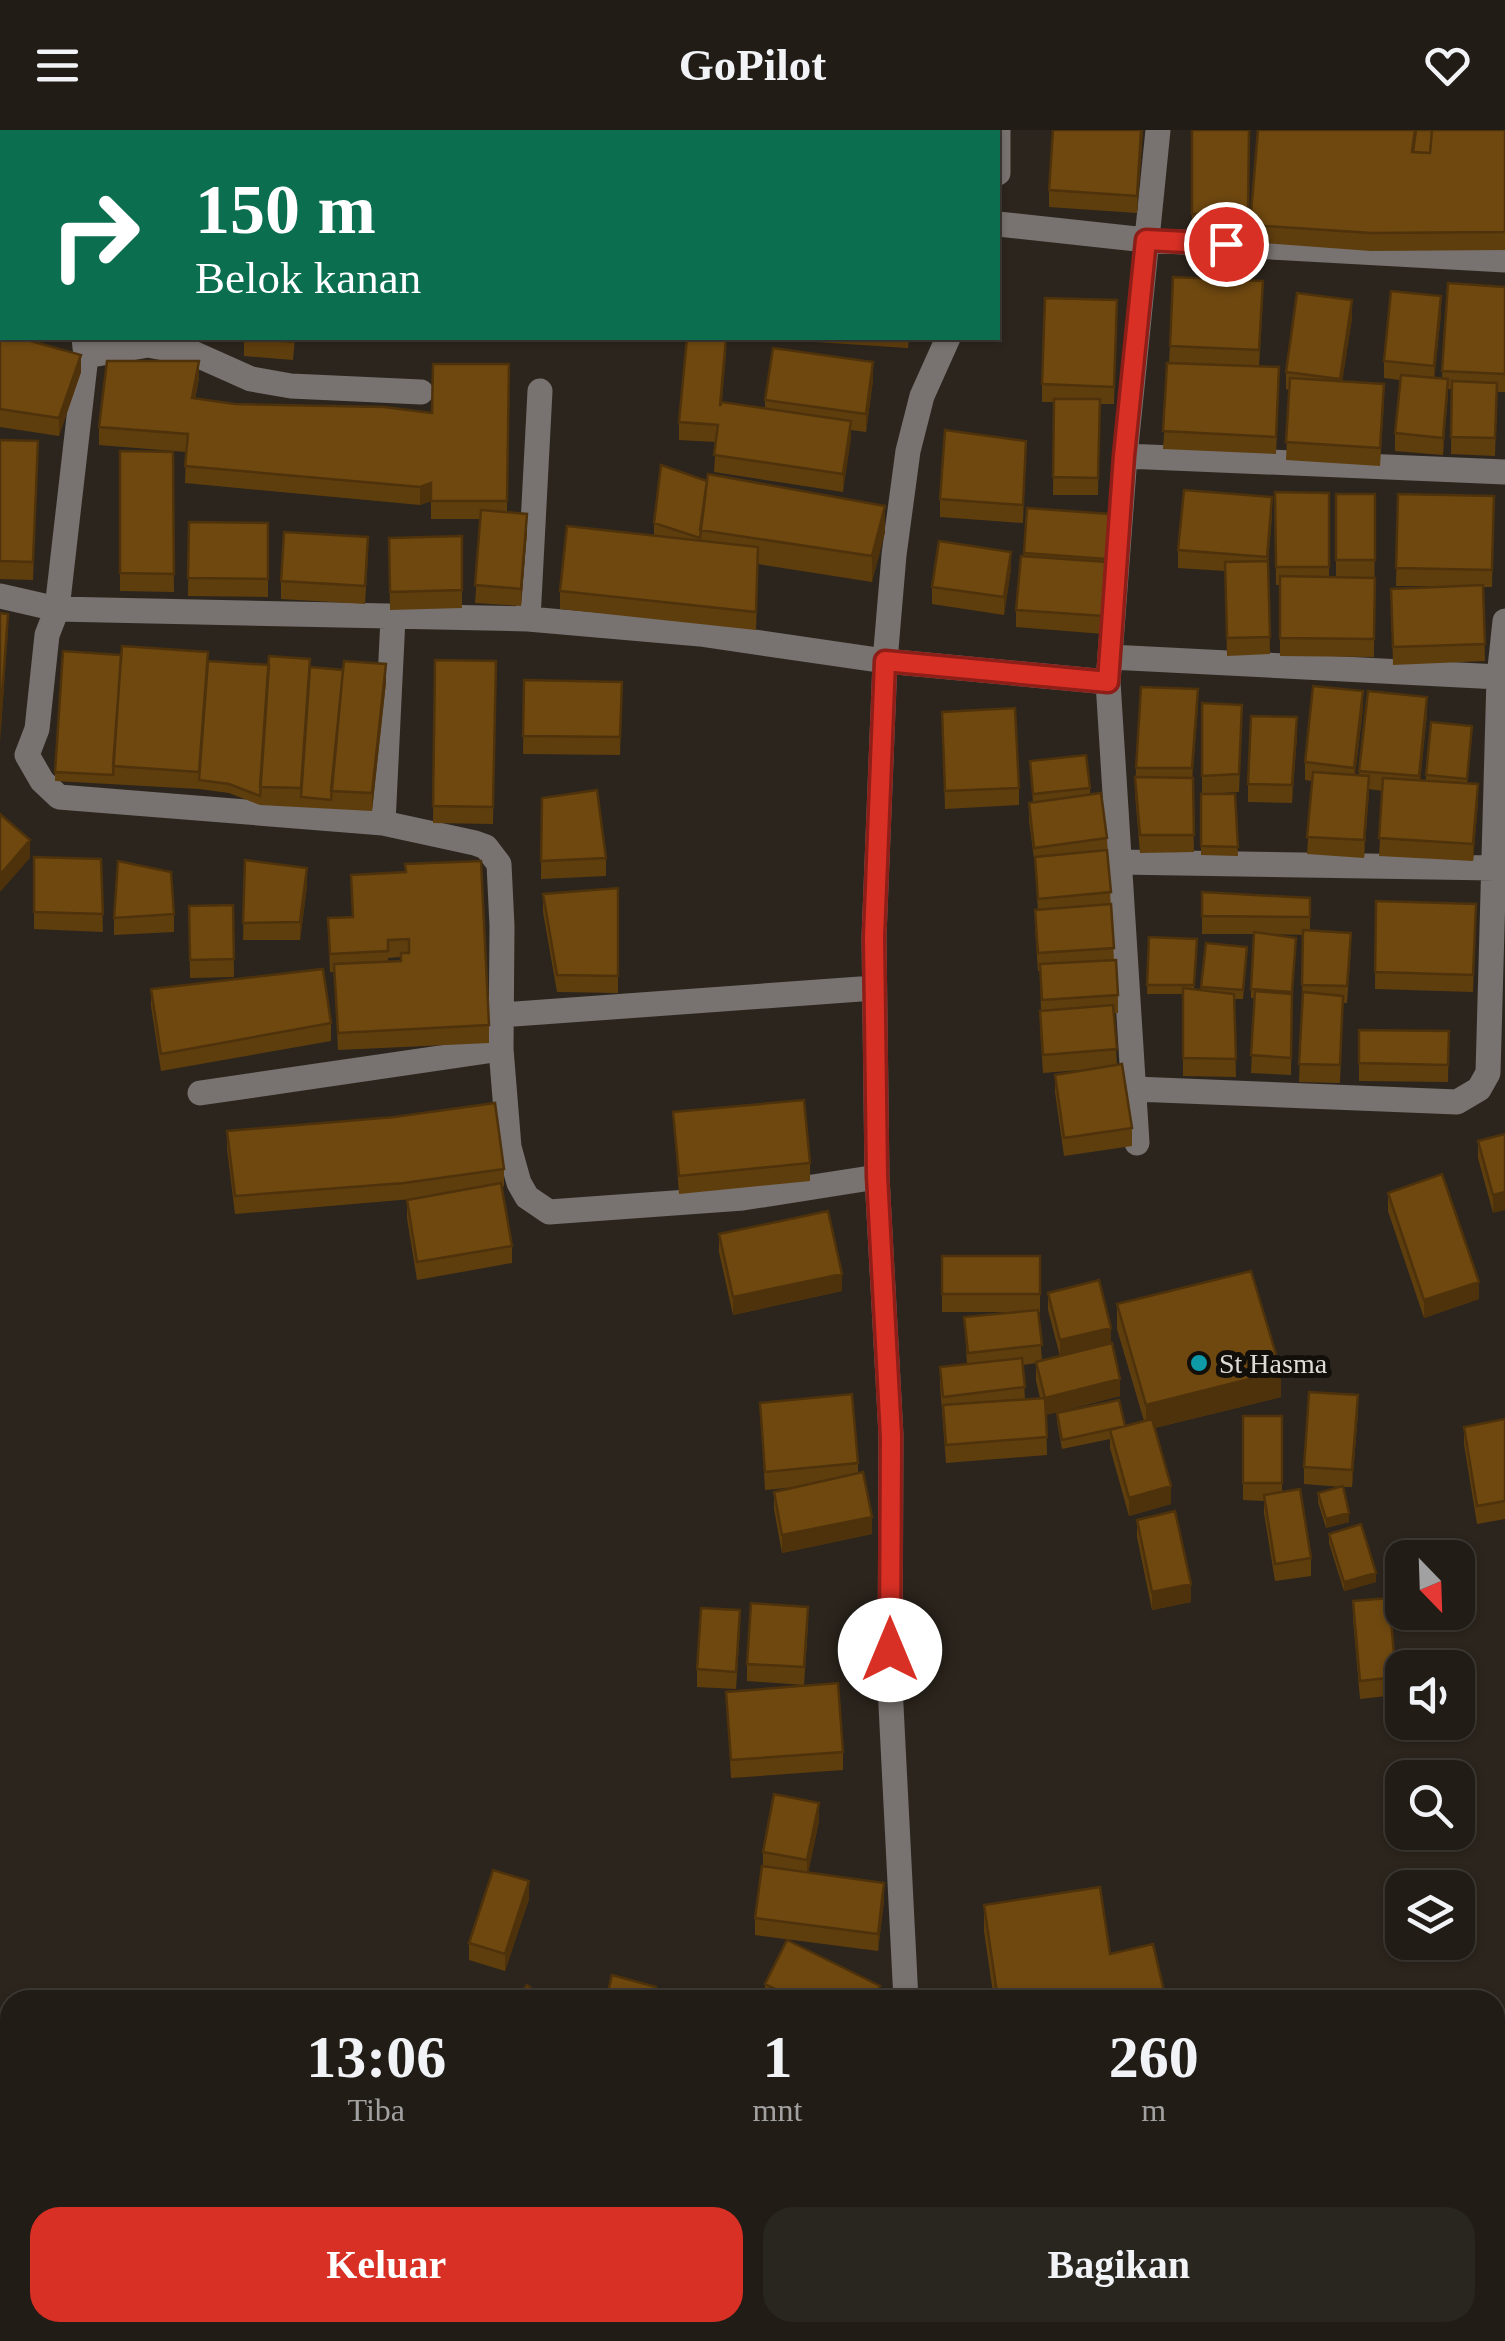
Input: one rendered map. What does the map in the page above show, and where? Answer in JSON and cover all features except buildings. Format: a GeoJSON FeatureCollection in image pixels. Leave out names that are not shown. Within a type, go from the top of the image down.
{"type":"FeatureCollection","features":[{"type":"Feature","properties":{"kind":"street"},"geometry":{"type":"LineString","coordinates":[[1137,1143],[1109,670],[1124,456],[1158,130]]}},
{"type":"Feature","properties":{"kind":"street"},"geometry":{"type":"LineString","coordinates":[[1000,224],[1146,240],[1505,260]]}},
{"type":"Feature","properties":{"kind":"street"},"geometry":{"type":"LineString","coordinates":[[905,1990],[890,1686],[891,1436],[877,1176],[874,988],[885,661],[908,451],[922,396],[947,340]]}},
{"type":"Feature","properties":{"kind":"street"},"geometry":{"type":"LineString","coordinates":[[421,392],[291,386],[251,379],[195,354],[148,345],[85,346],[57,609],[47,635],[37,729],[27,755],[42,781],[59,797],[383,823],[474,844],[494,855],[502,888],[502,1049],[509,1146],[527,1197],[548,1212],[743,1198],[877,1176]]}},
{"type":"Feature","properties":{"kind":"street"},"geometry":{"type":"LineString","coordinates":[[528,619],[540,391]]}},
{"type":"Feature","properties":{"kind":"street"},"geometry":{"type":"LineString","coordinates":[[1124,456],[1505,472]]}},
{"type":"Feature","properties":{"kind":"street"},"geometry":{"type":"LineString","coordinates":[[0,596],[57,609],[528,619],[700,634],[885,661],[1109,670],[1499,676]]}},
{"type":"Feature","properties":{"kind":"street"},"geometry":{"type":"LineString","coordinates":[[383,823],[393,618]]}},
{"type":"Feature","properties":{"kind":"street"},"geometry":{"type":"LineString","coordinates":[[1134,1089],[1457,1102],[1479,1089],[1488,1074],[1499,676],[1505,621]]}},
{"type":"Feature","properties":{"kind":"street"},"geometry":{"type":"LineString","coordinates":[[1118,862],[1495,868]]}},
{"type":"Feature","properties":{"kind":"street"},"geometry":{"type":"LineString","coordinates":[[502,1015],[874,988]]}},
{"type":"Feature","properties":{"kind":"street"},"geometry":{"type":"LineString","coordinates":[[200,1093],[502,1049]]}},
{"type":"Feature","properties":{"kind":"place","name":"St Hasma"},"geometry":{"type":"Point","coordinates":[1199,1363]}},
{"type":"Feature","properties":{"kind":"route"},"geometry":{"type":"LineString","coordinates":[[890,1650],[891,1436],[877,1176],[874,937],[885,661],[1108,682],[1124,456],[1146,240],[1226,244]]}}]}
